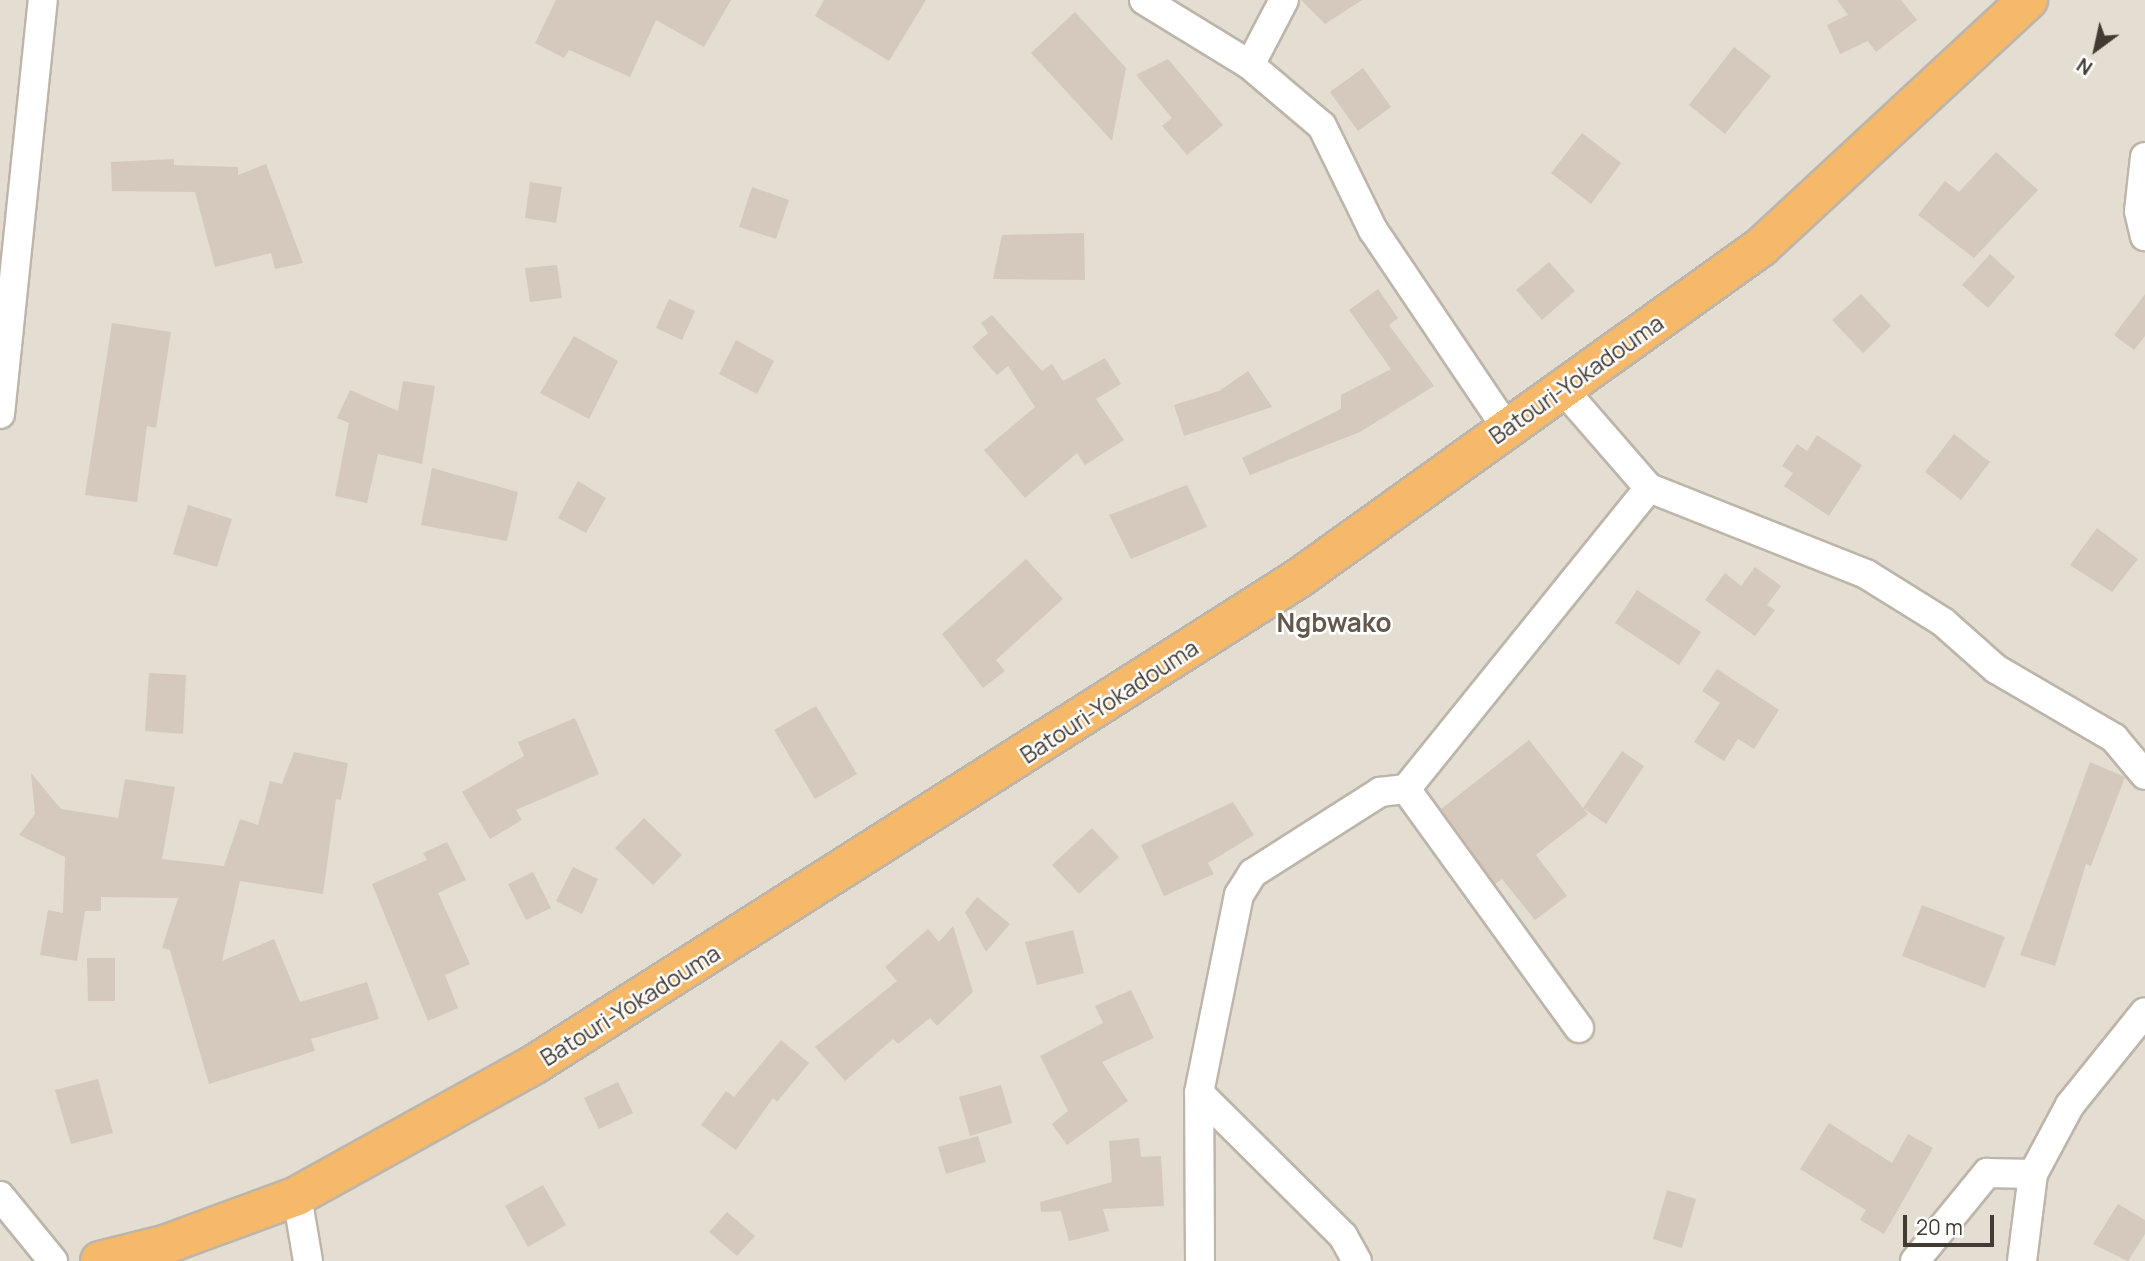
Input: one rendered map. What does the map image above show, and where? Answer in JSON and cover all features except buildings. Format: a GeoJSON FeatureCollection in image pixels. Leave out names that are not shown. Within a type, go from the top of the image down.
{"type":"FeatureCollection","features":[{"type":"Feature","properties":{"kind":"highway","name":"Batouri-Yokadouma"},"geometry":{"type":"LineString","coordinates":[[100,1261],[164,1245],[297,1196],[535,1064],[868,857],[1299,578],[1506,427],[1761,247],[2028,0]]}},
{"type":"Feature","properties":{"kind":"street"},"geometry":{"type":"LineString","coordinates":[[0,414],[43,0]]}},
{"type":"Feature","properties":{"kind":"street"},"geometry":{"type":"LineString","coordinates":[[1144,0],[1250,65],[1322,126],[1373,230],[1506,427]]}},
{"type":"Feature","properties":{"kind":"street"},"geometry":{"type":"LineString","coordinates":[[1250,65],[1284,0]]}},
{"type":"Feature","properties":{"kind":"street"},"geometry":{"type":"LineString","coordinates":[[2145,157],[2139,211],[2145,236]]}},
{"type":"Feature","properties":{"kind":"street"},"geometry":{"type":"LineString","coordinates":[[1563,389],[1649,488],[1866,574],[1943,622],[1996,669],[2114,738],[2145,775]]}},
{"type":"Feature","properties":{"kind":"street"},"geometry":{"type":"LineString","coordinates":[[1200,1261],[1199,1093],[1239,895],[1253,873],[1380,792],[1406,789],[1649,488]]}},
{"type":"Feature","properties":{"kind":"street"},"geometry":{"type":"LineString","coordinates":[[1406,789],[1579,1028]]}},
{"type":"Feature","properties":{"kind":"street"},"geometry":{"type":"LineString","coordinates":[[2022,1261],[2032,1174],[2070,1105],[2145,1012]]}},
{"type":"Feature","properties":{"kind":"street"},"geometry":{"type":"LineString","coordinates":[[1199,1093],[1343,1236],[1357,1261]]}},
{"type":"Feature","properties":{"kind":"street"},"geometry":{"type":"LineString","coordinates":[[1915,1261],[1987,1173],[2032,1174]]}},
{"type":"Feature","properties":{"kind":"street"},"geometry":{"type":"LineString","coordinates":[[0,1196],[53,1261]]}},
{"type":"Feature","properties":{"kind":"street"},"geometry":{"type":"LineString","coordinates":[[297,1196],[308,1261]]}},
{"type":"Feature","properties":{"kind":"shaded area"},"geometry":{"type":"Polygon","coordinates":[[[0,0],[2145,0],[2145,1261],[0,1261],[0,0]]]}},
{"type":"Feature","properties":{"kind":"district","name":"Ngbwako"},"geometry":{"type":"Point","coordinates":[1334,623]}}]}
